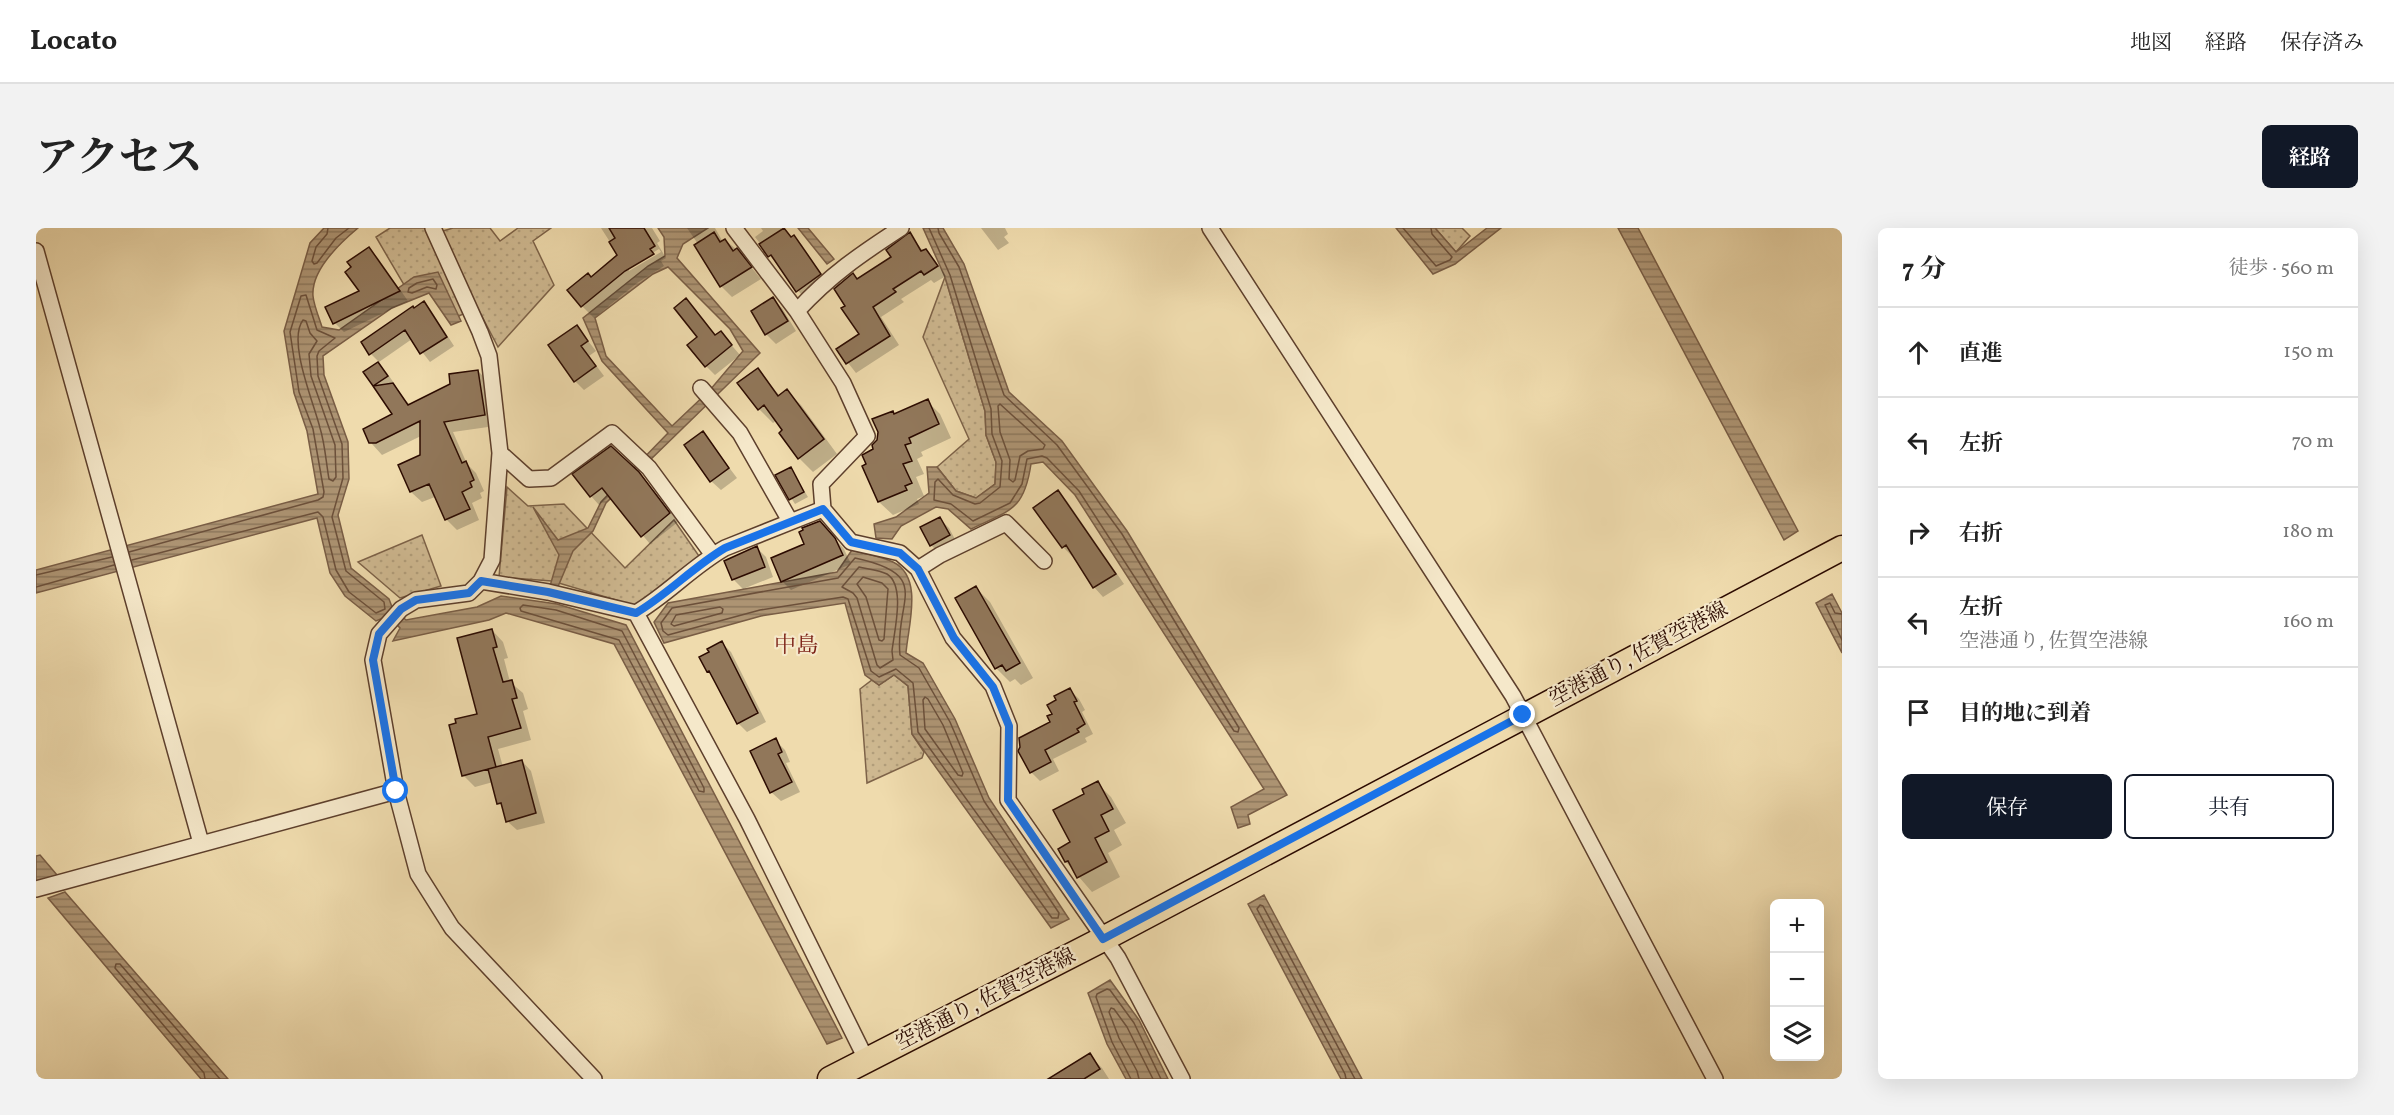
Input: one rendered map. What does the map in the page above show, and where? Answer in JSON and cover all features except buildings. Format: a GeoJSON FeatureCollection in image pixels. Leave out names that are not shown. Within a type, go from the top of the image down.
{"type":"FeatureCollection","features":[{"type":"Feature","properties":{"kind":"main road","name":"空港通り, 佐賀空港線"},"geometry":{"type":"LineString","coordinates":[[830,1079],[1103,939],[1842,548]]}},
{"type":"Feature","properties":{"kind":"street"},"geometry":{"type":"LineString","coordinates":[[433,228],[489,356],[500,453],[492,560],[481,581],[469,593],[416,600],[401,609],[379,634],[373,660],[396,791],[418,874],[452,928],[594,1079]]}},
{"type":"Feature","properties":{"kind":"street"},"geometry":{"type":"LineString","coordinates":[[734,228],[797,310],[843,383],[867,436],[821,484],[823,509],[851,542],[900,553],[918,569],[954,638],[993,687],[1009,726],[1008,800],[1118,958],[1182,1079]]}},
{"type":"Feature","properties":{"kind":"street"},"geometry":{"type":"LineString","coordinates":[[797,310],[847,263],[901,228]]}},
{"type":"Feature","properties":{"kind":"street"},"geometry":{"type":"LineString","coordinates":[[1210,228],[1506,686],[1715,1079]]}},
{"type":"Feature","properties":{"kind":"street"},"geometry":{"type":"LineString","coordinates":[[36,251],[201,843]]}},
{"type":"Feature","properties":{"kind":"street"},"geometry":{"type":"LineString","coordinates":[[701,388],[740,434],[790,521]]}},
{"type":"Feature","properties":{"kind":"street"},"geometry":{"type":"LineString","coordinates":[[500,453],[529,479],[551,478],[612,433],[649,468],[713,555]]}},
{"type":"Feature","properties":{"kind":"street"},"geometry":{"type":"LineString","coordinates":[[481,581],[548,592],[636,613],[660,599],[713,555],[823,509]]}},
{"type":"Feature","properties":{"kind":"street"},"geometry":{"type":"LineString","coordinates":[[918,569],[940,555],[1006,523],[1044,561]]}},
{"type":"Feature","properties":{"kind":"street"},"geometry":{"type":"LineString","coordinates":[[636,613],[747,819],[867,1061]]}},
{"type":"Feature","properties":{"kind":"street"},"geometry":{"type":"LineString","coordinates":[[36,889],[396,791]]}},
{"type":"Feature","properties":{"kind":"shaded area"},"geometry":{"type":"Polygon","coordinates":[[[390,228],[425,228],[429,235],[453,228],[490,228],[500,241],[518,228],[551,228],[533,241],[554,285],[498,347],[477,307],[455,318],[435,283],[407,290],[376,237],[390,228]]]}},
{"type":"Feature","properties":{"kind":"shaded area"},"geometry":{"type":"Polygon","coordinates":[[[1435,228],[1462,228],[1470,236],[1456,252],[1435,228]]]}},
{"type":"Feature","properties":{"kind":"shaded area"},"geometry":{"type":"Polygon","coordinates":[[[945,277],[985,411],[986,435],[996,462],[995,484],[976,498],[956,491],[937,467],[969,439],[923,337],[945,277]]]}},
{"type":"Feature","properties":{"kind":"shaded area"},"geometry":{"type":"Polygon","coordinates":[[[507,487],[528,506],[564,504],[625,568],[674,520],[699,556],[636,606],[552,581],[499,577],[507,487]]]}},
{"type":"Feature","properties":{"kind":"shaded area"},"geometry":{"type":"Polygon","coordinates":[[[422,535],[441,586],[400,598],[358,562],[422,535]]]}},
{"type":"Feature","properties":{"kind":"shaded area"},"geometry":{"type":"Polygon","coordinates":[[[894,675],[908,686],[912,734],[924,752],[922,758],[867,783],[860,689],[872,680],[879,685],[894,675]]]}},
{"type":"Feature","properties":{"kind":"water"},"geometry":{"type":"Polygon","coordinates":[[[324,228],[358,228],[335,249],[317,277],[313,296],[322,327],[339,330],[414,277],[438,272],[461,321],[451,325],[429,293],[392,308],[323,356],[324,375],[348,442],[349,479],[338,515],[351,568],[389,599],[392,607],[406,620],[477,607],[501,596],[557,604],[626,625],[842,1038],[827,1044],[614,644],[506,613],[489,620],[393,641],[400,628],[388,616],[376,621],[345,596],[330,573],[317,518],[36,593],[36,570],[318,494],[307,431],[294,393],[284,331],[310,243],[324,228]]]}},
{"type":"Feature","properties":{"kind":"water"},"geometry":{"type":"Polygon","coordinates":[[[658,228],[708,228],[683,244],[677,258],[760,353],[606,503],[593,531],[573,551],[557,589],[550,586],[559,555],[533,507],[558,540],[588,528],[601,502],[668,433],[602,361],[583,318],[648,266],[665,256],[664,237],[658,228]],[[668,267],[653,274],[595,318],[606,356],[672,426],[710,390],[743,351],[730,329],[668,267]]]}},
{"type":"Feature","properties":{"kind":"water"},"geometry":{"type":"Polygon","coordinates":[[[798,228],[808,228],[834,259],[827,264],[798,228]]]}},
{"type":"Feature","properties":{"kind":"water"},"geometry":{"type":"Polygon","coordinates":[[[923,228],[943,228],[964,264],[1009,392],[1062,441],[1127,531],[1287,795],[1248,815],[1250,824],[1238,828],[1231,807],[1264,789],[1075,495],[1043,462],[1031,464],[1024,491],[1013,507],[971,529],[948,509],[936,507],[901,526],[892,539],[876,538],[874,524],[896,517],[929,493],[927,467],[937,467],[956,491],[976,498],[995,484],[996,462],[986,435],[985,411],[945,277],[923,228]]]}},
{"type":"Feature","properties":{"kind":"water"},"geometry":{"type":"Polygon","coordinates":[[[1396,228],[1435,228],[1456,252],[1487,228],[1501,228],[1455,264],[1433,274],[1396,228]]]}},
{"type":"Feature","properties":{"kind":"water"},"geometry":{"type":"Polygon","coordinates":[[[1618,228],[1638,228],[1798,531],[1784,540],[1618,228]]]}},
{"type":"Feature","properties":{"kind":"water"},"geometry":{"type":"Polygon","coordinates":[[[852,550],[893,562],[903,569],[911,590],[912,603],[906,653],[923,663],[955,719],[989,798],[1069,919],[1051,928],[912,734],[908,686],[894,675],[879,685],[865,675],[845,603],[761,616],[664,643],[654,622],[668,603],[837,572],[852,550]]]}},
{"type":"Feature","properties":{"kind":"water"},"geometry":{"type":"Polygon","coordinates":[[[1832,594],[1842,613],[1842,653],[1816,603],[1832,594]]]}},
{"type":"Feature","properties":{"kind":"water"},"geometry":{"type":"Polygon","coordinates":[[[40,855],[57,875],[36,884],[36,856],[40,855]]]}},
{"type":"Feature","properties":{"kind":"water"},"geometry":{"type":"Polygon","coordinates":[[[65,892],[228,1079],[201,1079],[48,898],[65,892]]]}},
{"type":"Feature","properties":{"kind":"water"},"geometry":{"type":"Polygon","coordinates":[[[1264,895],[1362,1079],[1341,1079],[1248,904],[1264,895]]]}},
{"type":"Feature","properties":{"kind":"water"},"geometry":{"type":"Polygon","coordinates":[[[1110,980],[1139,1020],[1168,1079],[1126,1079],[1107,1044],[1088,993],[1110,980]]]}},
{"type":"Feature","properties":{"kind":"district","name":"中島"},"geometry":{"type":"Point","coordinates":[796,646]}},
{"type":"Feature","properties":{"kind":"route"},"geometry":{"type":"LineString","coordinates":[[396,791],[373,660],[379,634],[401,609],[416,600],[469,593],[481,581],[548,592],[636,613],[660,599],[713,555],[725,548],[823,509],[851,542],[900,553],[918,569],[954,638],[993,687],[1009,726],[1008,800],[1103,939],[1523,715]]}}]}
